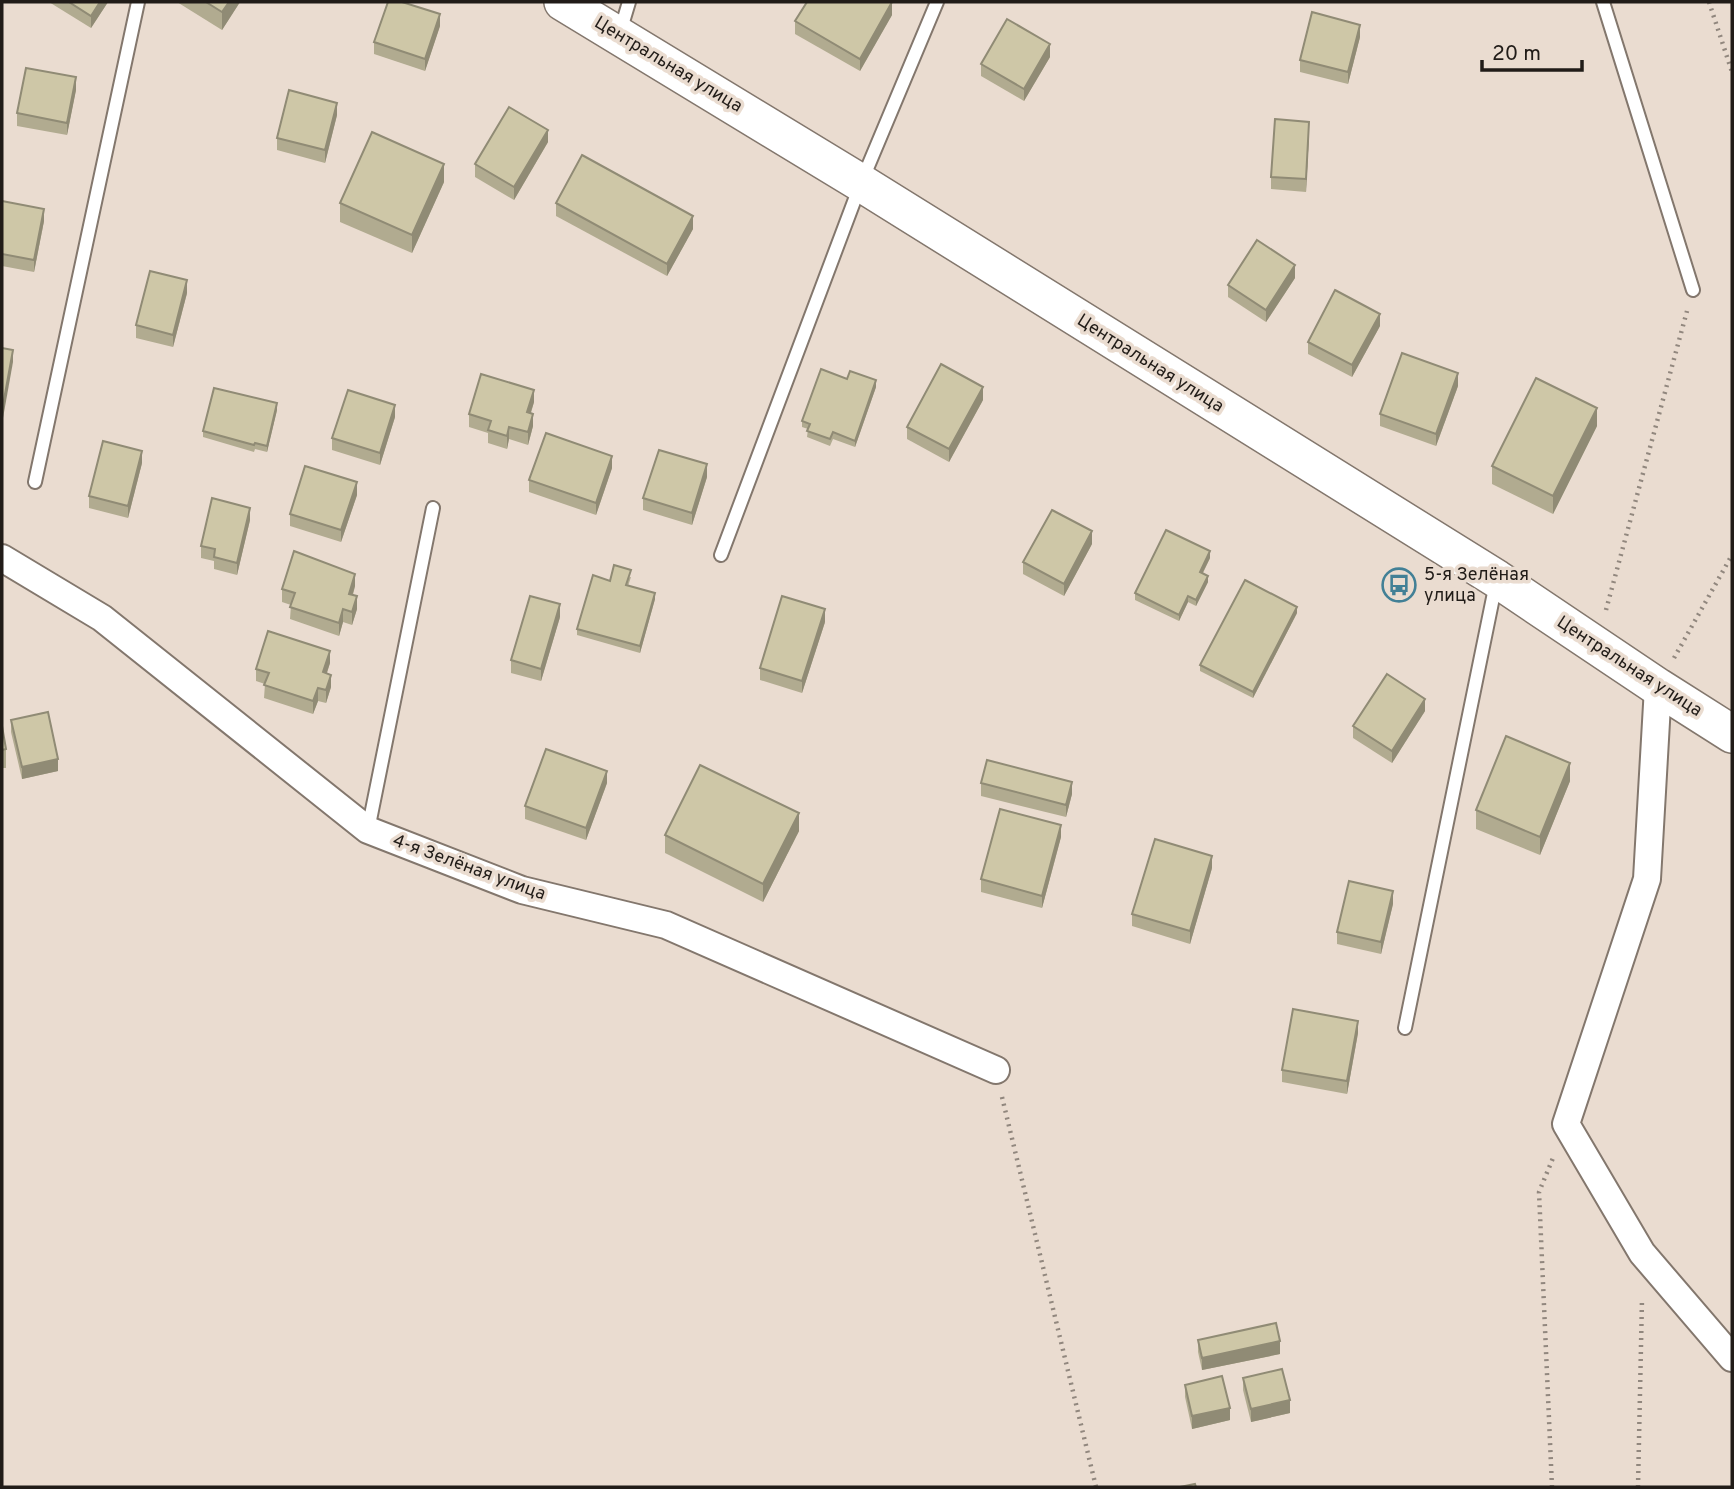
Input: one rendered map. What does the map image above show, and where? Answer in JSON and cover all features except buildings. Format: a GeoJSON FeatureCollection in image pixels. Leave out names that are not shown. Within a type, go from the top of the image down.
{"type":"FeatureCollection","features":[{"type":"Feature","properties":{"kind":"street","name":"Центральная улица"},"geometry":{"type":"LineString","coordinates":[[563,2],[624,18],[861,183],[1497,579],[1732,734]]}},
{"type":"Feature","properties":{"kind":"street","name":"4-я Зелёная улица"},"geometry":{"type":"LineString","coordinates":[[2,558],[102,618],[368,830],[522,890],[666,925],[996,1070]]}},
{"type":"Feature","properties":{"kind":"street"},"geometry":{"type":"LineString","coordinates":[[1658,687],[1647,879],[1566,1125],[1642,1253],[1732,1358]]}},
{"type":"Feature","properties":{"kind":"lane"},"geometry":{"type":"LineString","coordinates":[[34,482],[138,2]]}},
{"type":"Feature","properties":{"kind":"lane"},"geometry":{"type":"LineString","coordinates":[[721,555],[861,183],[937,2]]}},
{"type":"Feature","properties":{"kind":"lane"},"geometry":{"type":"LineString","coordinates":[[1603,2],[1693,290]]}},
{"type":"Feature","properties":{"kind":"lane"},"geometry":{"type":"LineString","coordinates":[[368,830],[433,508]]}},
{"type":"Feature","properties":{"kind":"lane"},"geometry":{"type":"LineString","coordinates":[[1405,1028],[1497,579]]}},
{"type":"Feature","properties":{"kind":"path"},"geometry":{"type":"LineString","coordinates":[[1709,2],[1732,72]]}},
{"type":"Feature","properties":{"kind":"path"},"geometry":{"type":"LineString","coordinates":[[1597,646],[1693,290]]}},
{"type":"Feature","properties":{"kind":"path"},"geometry":{"type":"LineString","coordinates":[[1658,687],[1732,555]]}},
{"type":"Feature","properties":{"kind":"path"},"geometry":{"type":"LineString","coordinates":[[996,1070],[1096,1487]]}},
{"type":"Feature","properties":{"kind":"path"},"geometry":{"type":"LineString","coordinates":[[1552,1487],[1539,1192],[1566,1125]]}},
{"type":"Feature","properties":{"kind":"path"},"geometry":{"type":"LineString","coordinates":[[1638,1487],[1642,1253]]}},
{"type":"Feature","properties":{"kind":"place","name":"5-я Зелёная улица"},"geometry":{"type":"Point","coordinates":[1399,585]}}]}
